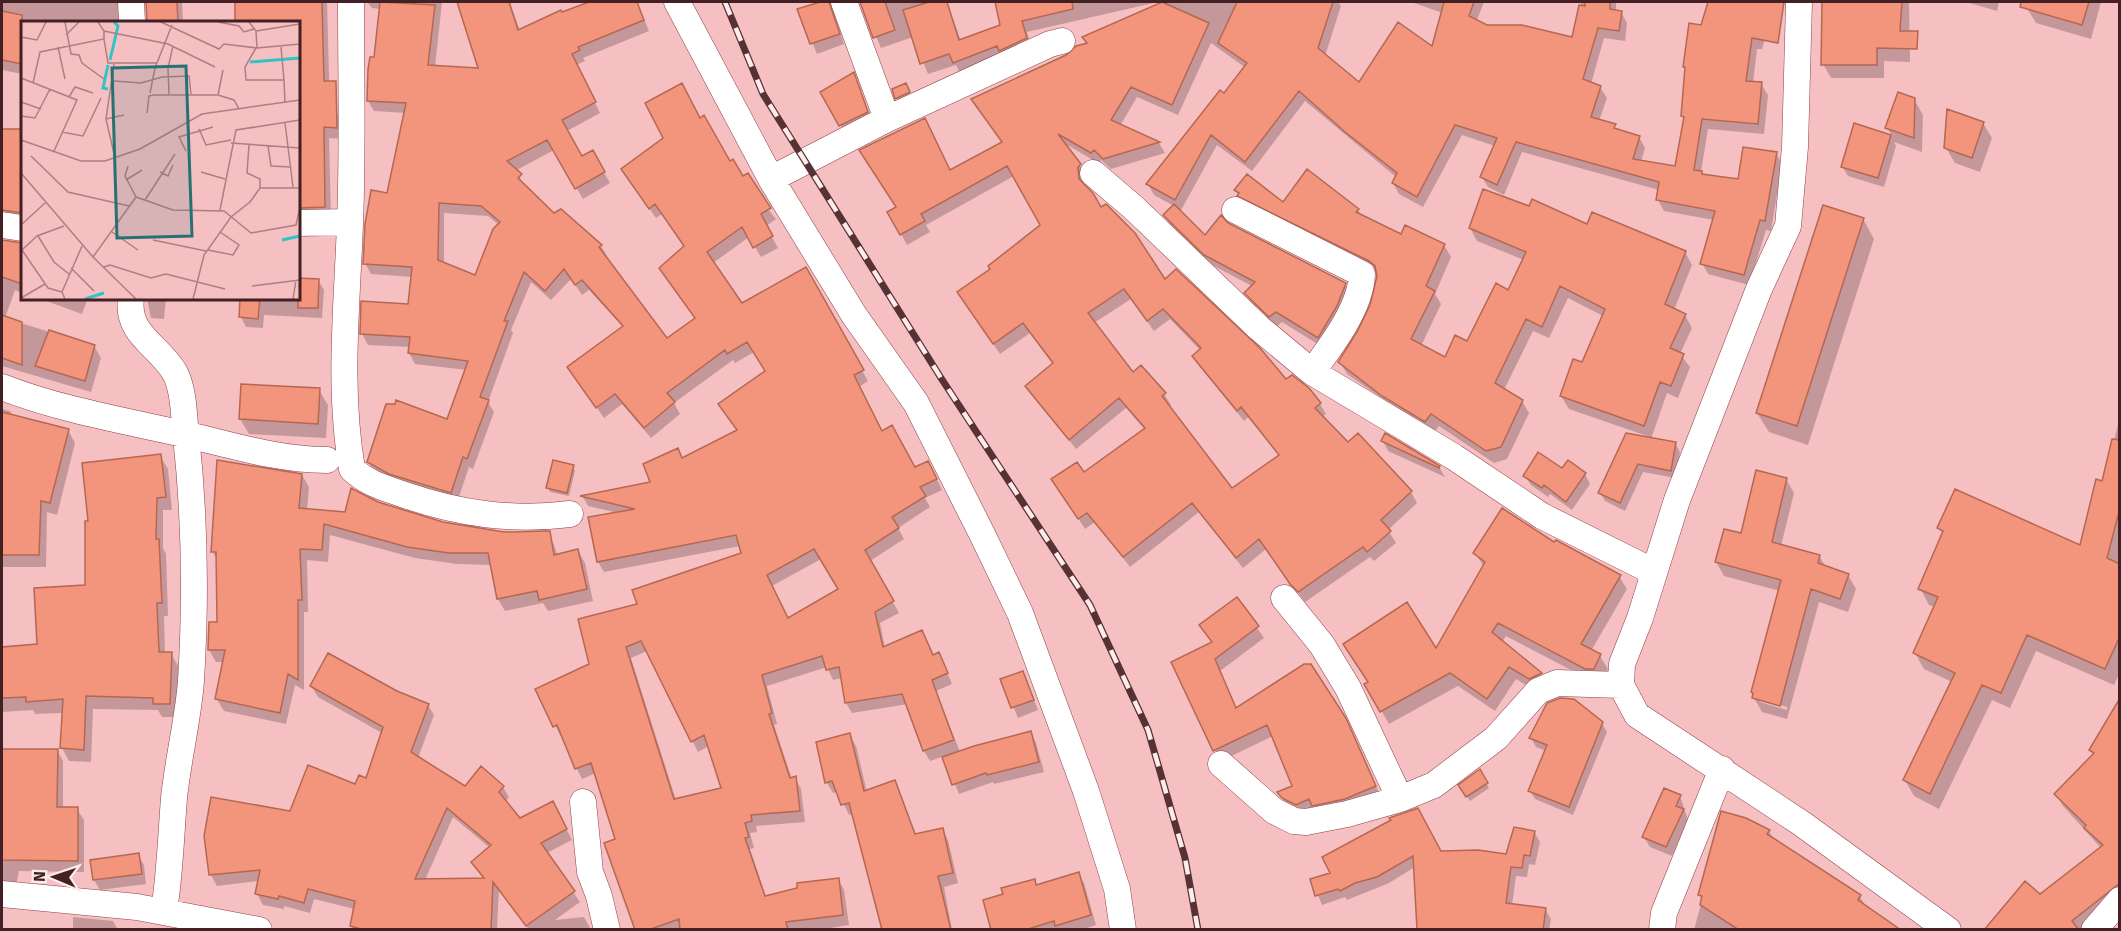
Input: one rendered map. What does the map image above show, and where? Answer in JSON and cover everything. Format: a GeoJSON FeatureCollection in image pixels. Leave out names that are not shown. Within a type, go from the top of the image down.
{"type":"FeatureCollection","features":[{"type":"Feature","properties":{"kind":"street"},"geometry":{"type":"LineString","coordinates":[[131,2],[132,21]]}},
{"type":"Feature","properties":{"kind":"street"},"geometry":{"type":"LineString","coordinates":[[351,2],[346,407],[352,469],[365,482],[429,504],[470,514],[538,518],[570,514]]}},
{"type":"Feature","properties":{"kind":"street"},"geometry":{"type":"LineString","coordinates":[[676,2],[771,178],[854,315],[916,403],[1020,613],[1086,791],[1117,890],[1123,930]]}},
{"type":"Feature","properties":{"kind":"street"},"geometry":{"type":"LineString","coordinates":[[844,2],[888,119]]}},
{"type":"Feature","properties":{"kind":"street"},"geometry":{"type":"LineString","coordinates":[[1799,2],[1795,147],[1788,226],[1759,289],[1684,480],[1622,664],[1621,685],[1637,715],[1722,769],[1948,930]]}},
{"type":"Feature","properties":{"kind":"street"},"geometry":{"type":"LineString","coordinates":[[771,178],[888,119],[1050,44],[1062,41]]}},
{"type":"Feature","properties":{"kind":"street"},"geometry":{"type":"LineString","coordinates":[[1093,173],[1134,208],[1258,328],[1312,372],[1454,457],[1542,516],[1654,572]]}},
{"type":"Feature","properties":{"kind":"street"},"geometry":{"type":"LineString","coordinates":[[1235,210],[1362,274],[1361,291],[1336,339],[1312,372]]}},
{"type":"Feature","properties":{"kind":"street"},"geometry":{"type":"LineString","coordinates":[[300,223],[350,222]]}},
{"type":"Feature","properties":{"kind":"street"},"geometry":{"type":"LineString","coordinates":[[2,225],[21,228]]}},
{"type":"Feature","properties":{"kind":"street"},"geometry":{"type":"LineString","coordinates":[[131,300],[130,310],[135,328],[175,373],[186,435],[196,569],[191,671],[174,797],[171,866],[164,911]]}},
{"type":"Feature","properties":{"kind":"street"},"geometry":{"type":"LineString","coordinates":[[2,387],[119,420],[299,460],[327,460]]}},
{"type":"Feature","properties":{"kind":"street"},"geometry":{"type":"LineString","coordinates":[[1284,598],[1322,645],[1348,688],[1400,799]]}},
{"type":"Feature","properties":{"kind":"street"},"geometry":{"type":"LineString","coordinates":[[1221,764],[1274,811],[1294,821],[1306,822],[1347,814],[1400,799],[1434,785],[1496,738],[1538,692],[1557,682],[1621,685]]}},
{"type":"Feature","properties":{"kind":"street"},"geometry":{"type":"LineString","coordinates":[[1662,930],[1664,913],[1722,769]]}},
{"type":"Feature","properties":{"kind":"street"},"geometry":{"type":"LineString","coordinates":[[583,802],[590,872],[600,896],[607,930]]}},
{"type":"Feature","properties":{"kind":"street"},"geometry":{"type":"LineString","coordinates":[[2,894],[164,911],[259,930]]}},
{"type":"Feature","properties":{"kind":"street"},"geometry":{"type":"LineString","coordinates":[[2094,930],[2120,900]]}},
{"type":"Feature","properties":{"kind":"building"},"geometry":{"type":"Polygon","coordinates":[[[146,2],[177,2],[178,21],[147,21],[146,2]]]}},
{"type":"Feature","properties":{"kind":"building"},"geometry":{"type":"Polygon","coordinates":[[[235,2],[322,2],[324,81],[336,81],[337,128],[324,127],[325,207],[300,208],[300,21],[235,21],[235,2]]]}},
{"type":"Feature","properties":{"kind":"building"},"geometry":{"type":"Polygon","coordinates":[[[380,2],[435,5],[428,65],[478,68],[457,2],[509,2],[518,30],[561,10],[562,12],[589,2],[637,2],[644,20],[578,47],[580,50],[572,54],[596,102],[562,120],[582,156],[593,150],[605,172],[575,189],[547,140],[507,161],[522,174],[518,178],[554,213],[561,209],[602,245],[599,247],[667,338],[695,318],[659,268],[684,246],[655,204],[649,209],[621,169],[663,138],[645,103],[682,83],[700,118],[704,115],[730,161],[733,159],[743,176],[748,173],[771,208],[761,214],[773,236],[753,248],[742,227],[707,252],[742,303],[806,267],[864,370],[854,375],[882,431],[892,425],[915,467],[928,461],[937,479],[920,487],[926,496],[892,517],[899,528],[865,550],[894,601],[875,612],[883,647],[922,630],[933,655],[939,652],[948,673],[932,680],[954,740],[923,751],[902,694],[845,703],[839,667],[826,670],[822,656],[762,675],[772,713],[769,714],[790,778],[796,776],[800,811],[751,815],[752,821],[745,823],[749,837],[745,838],[765,896],[797,888],[797,883],[839,878],[843,915],[786,922],[788,930],[680,930],[679,919],[648,930],[635,930],[604,843],[615,839],[591,763],[575,769],[557,725],[553,727],[535,689],[589,664],[578,619],[637,604],[632,590],[741,553],[736,535],[597,562],[588,517],[635,509],[580,496],[650,482],[643,464],[678,448],[682,458],[737,430],[718,404],[765,371],[747,342],[727,354],[725,350],[667,393],[675,402],[644,428],[615,394],[596,408],[567,367],[623,326],[582,280],[575,285],[564,269],[545,291],[524,272],[504,321],[508,321],[480,397],[489,400],[467,459],[463,457],[451,493],[389,474],[367,462],[386,404],[395,404],[396,400],[447,419],[468,361],[408,353],[410,337],[360,334],[361,301],[408,304],[412,267],[363,264],[365,224],[371,190],[387,193],[406,103],[367,101],[368,69],[370,57],[374,57],[380,2]],[[439,203],[438,260],[475,275],[493,229],[500,222],[481,206],[439,203]],[[814,549],[767,575],[788,618],[838,589],[814,549]],[[641,641],[626,647],[674,799],[721,788],[704,735],[691,742],[641,641]]]}},
{"type":"Feature","properties":{"kind":"building"},"geometry":{"type":"Polygon","coordinates":[[[820,2],[829,2],[840,34],[810,44],[797,9],[820,2]]]}},
{"type":"Feature","properties":{"kind":"building"},"geometry":{"type":"Polygon","coordinates":[[[860,2],[885,2],[895,30],[873,38],[860,2]]]}},
{"type":"Feature","properties":{"kind":"building"},"geometry":{"type":"Polygon","coordinates":[[[929,2],[947,2],[959,40],[1000,25],[995,2],[1072,2],[1073,9],[1022,21],[1027,38],[999,51],[997,46],[953,63],[949,54],[920,64],[903,10],[929,2]]]}},
{"type":"Feature","properties":{"kind":"building"},"geometry":{"type":"Polygon","coordinates":[[[1162,2],[1209,23],[1172,105],[1131,87],[1111,120],[1160,142],[1103,159],[1094,150],[1091,153],[1058,134],[1081,164],[1078,167],[1079,179],[1093,193],[1101,207],[1106,204],[1135,233],[1165,279],[1176,269],[1260,348],[1286,379],[1292,375],[1309,388],[1321,403],[1315,408],[1348,442],[1358,433],[1412,491],[1381,520],[1391,531],[1367,552],[1363,547],[1298,592],[1259,539],[1236,558],[1192,503],[1123,557],[1087,513],[1078,519],[1051,479],[1077,462],[1084,472],[1145,428],[1119,398],[1069,440],[1025,386],[1053,363],[1023,323],[993,344],[957,292],[990,269],[988,266],[1040,225],[1007,166],[921,214],[925,221],[900,235],[887,212],[896,207],[859,150],[925,118],[950,170],[1002,142],[971,99],[1066,55],[1076,46],[1087,43],[1082,37],[1162,2]],[[1124,289],[1088,313],[1133,372],[1141,365],[1166,393],[1162,396],[1232,488],[1279,455],[1241,407],[1237,411],[1192,356],[1201,348],[1163,309],[1147,321],[1124,289]]]}},
{"type":"Feature","properties":{"kind":"building"},"geometry":{"type":"Polygon","coordinates":[[[1237,2],[1333,2],[1318,48],[1359,82],[1398,22],[1432,46],[1444,2],[1474,2],[1469,16],[1487,25],[1522,25],[1572,37],[1579,5],[1585,6],[1585,2],[1610,2],[1610,9],[1622,11],[1619,31],[1598,28],[1583,79],[1601,86],[1591,117],[1616,124],[1614,128],[1640,136],[1633,159],[1675,166],[1684,117],[1681,116],[1685,67],[1683,67],[1689,23],[1701,25],[1708,2],[1784,2],[1778,43],[1752,38],[1746,81],[1762,82],[1758,124],[1702,119],[1694,170],[1702,171],[1702,174],[1738,179],[1743,147],[1777,152],[1765,221],[1760,220],[1744,275],[1700,264],[1715,211],[1656,200],[1659,182],[1516,142],[1497,185],[1480,177],[1497,138],[1455,125],[1417,197],[1392,183],[1397,173],[1345,132],[1299,91],[1245,162],[1211,135],[1175,200],[1146,184],[1220,90],[1224,93],[1247,63],[1218,43],[1237,2]]]}},
{"type":"Feature","properties":{"kind":"building"},"geometry":{"type":"Polygon","coordinates":[[[1822,2],[1902,2],[1900,31],[1918,31],[1917,49],[1877,48],[1877,65],[1821,65],[1822,2]]]}},
{"type":"Feature","properties":{"kind":"building"},"geometry":{"type":"Polygon","coordinates":[[[2021,2],[2089,2],[2082,25],[2020,7],[2021,2]]]}},
{"type":"Feature","properties":{"kind":"building"},"geometry":{"type":"Polygon","coordinates":[[[2,11],[22,15],[21,64],[2,60],[2,11]]]}},
{"type":"Feature","properties":{"kind":"building"},"geometry":{"type":"Polygon","coordinates":[[[854,72],[868,112],[839,126],[820,92],[854,72]]]}},
{"type":"Feature","properties":{"kind":"building"},"geometry":{"type":"Polygon","coordinates":[[[906,83],[910,92],[895,99],[892,89],[906,83]]]}},
{"type":"Feature","properties":{"kind":"building"},"geometry":{"type":"Polygon","coordinates":[[[1898,92],[1915,98],[1914,138],[1885,128],[1898,92]]]}},
{"type":"Feature","properties":{"kind":"building"},"geometry":{"type":"Polygon","coordinates":[[[1947,109],[1984,122],[1972,158],[1944,148],[1947,109]]]}},
{"type":"Feature","properties":{"kind":"building"},"geometry":{"type":"Polygon","coordinates":[[[1854,123],[1891,135],[1878,178],[1841,167],[1854,123]]]}},
{"type":"Feature","properties":{"kind":"building"},"geometry":{"type":"Polygon","coordinates":[[[2,129],[21,129],[21,213],[2,210],[2,129]]]}},
{"type":"Feature","properties":{"kind":"building"},"geometry":{"type":"Polygon","coordinates":[[[1307,169],[1359,209],[1356,212],[1401,234],[1405,225],[1445,244],[1426,286],[1435,291],[1411,339],[1445,357],[1455,335],[1467,341],[1496,283],[1508,290],[1526,252],[1469,228],[1483,189],[1529,206],[1532,199],[1587,224],[1592,212],[1686,251],[1665,304],[1686,314],[1670,348],[1684,354],[1671,386],[1660,382],[1644,426],[1560,396],[1573,359],[1582,362],[1605,309],[1560,286],[1542,327],[1526,319],[1495,383],[1523,400],[1501,447],[1486,451],[1431,414],[1425,422],[1382,396],[1338,362],[1357,332],[1370,305],[1377,276],[1375,266],[1237,196],[1239,193],[1234,190],[1247,174],[1283,202],[1307,169]]]}},
{"type":"Feature","properties":{"kind":"building"},"geometry":{"type":"Polygon","coordinates":[[[1174,204],[1205,235],[1221,215],[1228,223],[1346,283],[1337,306],[1318,338],[1276,312],[1269,317],[1244,293],[1255,282],[1204,255],[1163,215],[1174,204]]]}},
{"type":"Feature","properties":{"kind":"building"},"geometry":{"type":"Polygon","coordinates":[[[1823,205],[1864,218],[1797,426],[1756,413],[1823,205]]]}},
{"type":"Feature","properties":{"kind":"building"},"geometry":{"type":"Polygon","coordinates":[[[2,240],[21,243],[21,284],[2,277],[2,240]]]}},
{"type":"Feature","properties":{"kind":"building"},"geometry":{"type":"Polygon","coordinates":[[[300,278],[319,279],[318,308],[298,308],[300,278]]]}},
{"type":"Feature","properties":{"kind":"building"},"geometry":{"type":"Polygon","coordinates":[[[240,300],[260,300],[258,319],[239,317],[240,300]]]}},
{"type":"Feature","properties":{"kind":"building"},"geometry":{"type":"Polygon","coordinates":[[[2,315],[22,322],[22,365],[2,358],[2,315]]]}},
{"type":"Feature","properties":{"kind":"building"},"geometry":{"type":"Polygon","coordinates":[[[49,330],[95,345],[85,381],[35,366],[49,330]]]}},
{"type":"Feature","properties":{"kind":"building"},"geometry":{"type":"Polygon","coordinates":[[[241,384],[320,388],[318,424],[239,419],[241,384]]]}},
{"type":"Feature","properties":{"kind":"building"},"geometry":{"type":"Polygon","coordinates":[[[2,412],[69,429],[50,503],[41,501],[39,555],[2,555],[2,412]]]}},
{"type":"Feature","properties":{"kind":"building"},"geometry":{"type":"Polygon","coordinates":[[[1385,433],[1440,466],[1439,468],[1381,441],[1385,433]]]}},
{"type":"Feature","properties":{"kind":"building"},"geometry":{"type":"Polygon","coordinates":[[[1626,433],[1676,442],[1671,471],[1638,464],[1620,503],[1598,493],[1626,433]]]}},
{"type":"Feature","properties":{"kind":"building"},"geometry":{"type":"Polygon","coordinates":[[[2112,439],[2120,440],[2120,508],[2107,558],[2120,564],[2120,636],[2105,669],[2027,635],[2001,693],[1982,685],[1930,794],[1903,780],[1955,673],[1913,653],[1938,597],[1918,589],[1943,531],[1937,528],[1955,489],[2080,545],[2096,479],[2102,481],[2112,439]]]}},
{"type":"Feature","properties":{"kind":"building"},"geometry":{"type":"Polygon","coordinates":[[[1538,452],[1562,468],[1568,460],[1586,473],[1566,502],[1544,485],[1542,488],[1523,476],[1538,452]]]}},
{"type":"Feature","properties":{"kind":"building"},"geometry":{"type":"Polygon","coordinates":[[[161,454],[166,497],[157,498],[156,539],[159,539],[162,603],[157,603],[159,652],[172,652],[170,704],[153,704],[153,698],[86,696],[84,750],[60,748],[63,699],[26,702],[26,697],[2,698],[2,647],[37,644],[34,588],[85,585],[85,521],[88,521],[82,463],[161,454]]]}},
{"type":"Feature","properties":{"kind":"building"},"geometry":{"type":"Polygon","coordinates":[[[217,460],[302,474],[299,508],[345,512],[351,488],[378,502],[443,522],[504,532],[550,531],[554,555],[578,549],[587,589],[539,600],[537,591],[497,599],[488,553],[449,553],[407,547],[324,524],[322,550],[300,549],[302,600],[298,600],[298,680],[288,674],[280,713],[215,699],[225,650],[208,650],[209,622],[217,622],[216,552],[211,552],[217,460]]]}},
{"type":"Feature","properties":{"kind":"building"},"geometry":{"type":"Polygon","coordinates":[[[553,460],[574,465],[567,493],[546,488],[553,460]]]}},
{"type":"Feature","properties":{"kind":"building"},"geometry":{"type":"Polygon","coordinates":[[[1756,470],[1787,478],[1772,542],[1820,555],[1818,563],[1849,574],[1840,599],[1811,589],[1780,706],[1752,698],[1753,693],[1751,692],[1781,580],[1715,562],[1724,529],[1741,533],[1756,470]]]}},
{"type":"Feature","properties":{"kind":"building"},"geometry":{"type":"Polygon","coordinates":[[[1502,508],[1554,542],[1556,540],[1621,575],[1581,644],[1601,654],[1594,669],[1585,669],[1498,623],[1492,632],[1542,673],[1529,679],[1509,667],[1487,699],[1450,673],[1380,712],[1364,684],[1368,682],[1343,644],[1407,602],[1436,648],[1485,562],[1473,553],[1502,508]]]}},
{"type":"Feature","properties":{"kind":"building"},"geometry":{"type":"Polygon","coordinates":[[[1237,597],[1259,626],[1215,659],[1236,708],[1304,664],[1311,664],[1346,718],[1376,786],[1345,799],[1312,806],[1309,799],[1296,805],[1282,798],[1277,792],[1292,786],[1267,725],[1213,751],[1171,662],[1212,642],[1199,625],[1237,597]]]}},
{"type":"Feature","properties":{"kind":"building"},"geometry":{"type":"Polygon","coordinates":[[[328,653],[397,691],[429,704],[411,752],[465,786],[481,766],[504,786],[499,792],[520,818],[553,801],[567,829],[541,843],[575,891],[526,926],[493,882],[491,930],[365,930],[350,926],[355,901],[308,889],[304,903],[279,896],[278,899],[255,894],[260,870],[209,875],[204,836],[211,797],[290,811],[308,765],[355,784],[359,775],[366,778],[383,727],[310,686],[328,653]],[[447,808],[415,879],[484,878],[471,862],[491,845],[447,808]]]}},
{"type":"Feature","properties":{"kind":"building"},"geometry":{"type":"Polygon","coordinates":[[[1023,671],[1034,700],[1011,708],[1000,679],[1023,671]]]}},
{"type":"Feature","properties":{"kind":"building"},"geometry":{"type":"Polygon","coordinates":[[[1560,698],[1574,699],[1603,722],[1569,807],[1528,791],[1547,745],[1529,738],[1547,703],[1560,698]]]}},
{"type":"Feature","properties":{"kind":"building"},"geometry":{"type":"Polygon","coordinates":[[[2120,698],[2120,883],[2072,921],[2079,930],[1984,930],[2025,881],[2040,894],[2103,845],[2084,828],[2086,825],[2054,794],[2094,753],[2089,750],[2120,698]]]}},
{"type":"Feature","properties":{"kind":"building"},"geometry":{"type":"Polygon","coordinates":[[[1031,731],[1039,762],[987,775],[986,773],[952,785],[942,757],[1031,731]]]}},
{"type":"Feature","properties":{"kind":"building"},"geometry":{"type":"Polygon","coordinates":[[[850,733],[864,791],[895,780],[915,834],[943,828],[953,873],[938,876],[951,930],[882,930],[849,803],[841,805],[832,781],[825,783],[816,742],[850,733]]]}},
{"type":"Feature","properties":{"kind":"building"},"geometry":{"type":"Polygon","coordinates":[[[2,749],[58,749],[57,807],[78,807],[78,861],[2,860],[2,749]]]}},
{"type":"Feature","properties":{"kind":"building"},"geometry":{"type":"Polygon","coordinates":[[[1480,769],[1488,783],[1466,797],[1458,785],[1480,769]]]}},
{"type":"Feature","properties":{"kind":"building"},"geometry":{"type":"Polygon","coordinates":[[[1664,788],[1681,795],[1676,806],[1684,809],[1666,847],[1642,837],[1664,788]]]}},
{"type":"Feature","properties":{"kind":"building"},"geometry":{"type":"Polygon","coordinates":[[[1418,808],[1441,851],[1478,850],[1506,854],[1514,827],[1535,831],[1530,856],[1524,855],[1522,868],[1511,867],[1506,903],[1546,908],[1543,930],[1417,930],[1413,856],[1377,877],[1355,883],[1340,891],[1338,889],[1315,896],[1310,879],[1330,873],[1322,857],[1391,820],[1389,818],[1418,808]]]}},
{"type":"Feature","properties":{"kind":"building"},"geometry":{"type":"Polygon","coordinates":[[[1721,811],[1746,818],[1770,830],[1767,834],[1861,895],[1858,900],[1901,930],[1739,930],[1700,905],[1702,896],[1698,895],[1721,811]]]}},
{"type":"Feature","properties":{"kind":"building"},"geometry":{"type":"Polygon","coordinates":[[[139,853],[142,874],[93,880],[90,860],[139,853]]]}},
{"type":"Feature","properties":{"kind":"building"},"geometry":{"type":"Polygon","coordinates":[[[1079,872],[1091,915],[1055,926],[1054,921],[1025,930],[991,930],[983,900],[1003,894],[1001,888],[1035,879],[1036,885],[1079,872]]]}},
{"type":"Feature","properties":{"kind":"railway"},"geometry":{"type":"LineString","coordinates":[[725,2],[763,94],[941,378],[1090,605],[1148,730],[1185,858],[1198,930]]}}]}
